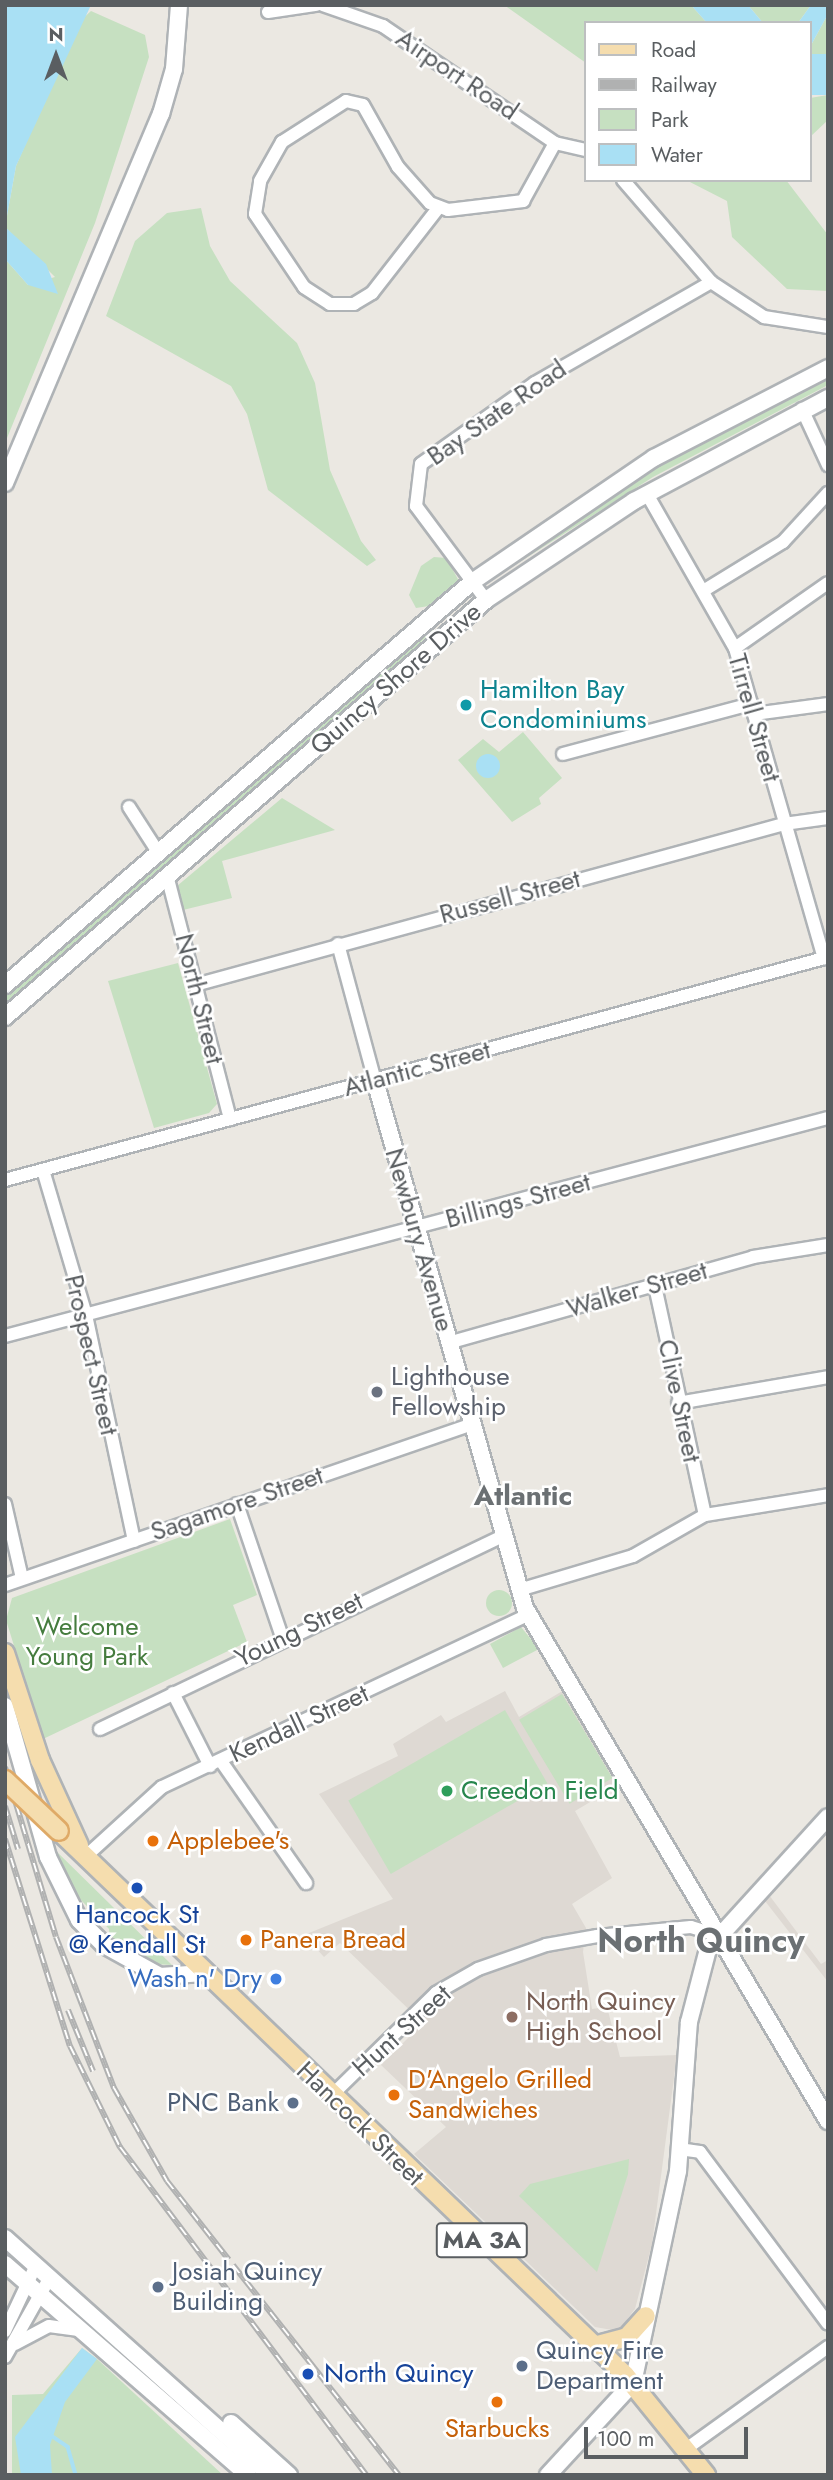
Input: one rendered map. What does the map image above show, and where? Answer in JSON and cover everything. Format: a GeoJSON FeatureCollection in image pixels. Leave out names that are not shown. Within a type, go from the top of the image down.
{"type":"FeatureCollection","features":[{"type":"Feature","properties":{"kind":"main road"},"geometry":{"type":"LineString","coordinates":[[5,483],[161,114],[175,59],[179,5]]}},
{"type":"Feature","properties":{"kind":"main road","name":"Quincy Shore Drive"},"geometry":{"type":"LineString","coordinates":[[5,985],[472,582],[654,458],[828,368]]}},
{"type":"Feature","properties":{"kind":"main road","name":"Quincy Shore Drive"},"geometry":{"type":"LineString","coordinates":[[5,1017],[168,879],[486,600],[647,494],[802,409],[828,398]]}},
{"type":"Feature","properties":{"kind":"main road","name":"Newbury Avenue"},"geometry":{"type":"LineString","coordinates":[[375,1081],[501,1537],[529,1614],[828,2121]]}},
{"type":"Feature","properties":{"kind":"main road"},"geometry":{"type":"LineString","coordinates":[[5,1653],[40,1760],[85,1857]]}},
{"type":"Feature","properties":{"kind":"main road"},"geometry":{"type":"LineString","coordinates":[[5,1706],[62,1892],[104,1945],[160,1976],[204,1973]]}},
{"type":"Feature","properties":{"kind":"main road","name":"Hancock Street"},"geometry":{"type":"LineString","coordinates":[[5,1780],[633,2383],[706,2475]]}},
{"type":"Feature","properties":{"kind":"main road"},"geometry":{"type":"LineString","coordinates":[[548,2475],[633,2383],[679,2149],[689,2022],[708,1949],[828,1817]]}},
{"type":"Feature","properties":{"kind":"main road"},"geometry":{"type":"LineString","coordinates":[[5,2238],[180,2388],[270,2475]]}},
{"type":"Feature","properties":{"kind":"main road"},"geometry":{"type":"LineString","coordinates":[[5,2264],[248,2475]]}},
{"type":"Feature","properties":{"kind":"main road"},"geometry":{"type":"LineString","coordinates":[[594,2346],[627,2337],[646,2316]]}},
{"type":"Feature","properties":{"kind":"main road"},"geometry":{"type":"LineString","coordinates":[[180,2388],[237,2427],[289,2475]]}},
{"type":"Feature","properties":{"kind":"street"},"geometry":{"type":"LineString","coordinates":[[268,12],[316,5]]}},
{"type":"Feature","properties":{"kind":"street","name":"Airport Road"},"geometry":{"type":"LineString","coordinates":[[323,5],[354,12],[409,40],[555,143],[584,150]]}},
{"type":"Feature","properties":{"kind":"street"},"geometry":{"type":"LineString","coordinates":[[439,207],[398,167],[363,106],[346,102],[282,142],[260,181],[255,214],[304,287],[330,304],[354,304],[372,293],[439,207],[523,201],[555,143]]}},
{"type":"Feature","properties":{"kind":"street"},"geometry":{"type":"LineString","coordinates":[[625,182],[711,282],[764,317],[828,327]]}},
{"type":"Feature","properties":{"kind":"street","name":"Bay State Road"},"geometry":{"type":"LineString","coordinates":[[486,600],[416,506],[421,464],[535,383],[711,282]]}},
{"type":"Feature","properties":{"kind":"street"},"geometry":{"type":"LineString","coordinates":[[802,409],[828,466]]}},
{"type":"Feature","properties":{"kind":"street"},"geometry":{"type":"LineString","coordinates":[[703,591],[776,548],[828,493]]}},
{"type":"Feature","properties":{"kind":"street","name":"Tirrell Street"},"geometry":{"type":"LineString","coordinates":[[647,494],[735,648],[784,824],[826,957]]}},
{"type":"Feature","properties":{"kind":"street"},"geometry":{"type":"LineString","coordinates":[[735,648],[828,583]]}},
{"type":"Feature","properties":{"kind":"street"},"geometry":{"type":"LineString","coordinates":[[562,754],[753,709],[828,704]]}},
{"type":"Feature","properties":{"kind":"street"},"geometry":{"type":"LineString","coordinates":[[129,807],[158,852]]}},
{"type":"Feature","properties":{"kind":"street","name":"Russell Street"},"geometry":{"type":"LineString","coordinates":[[195,985],[784,824],[828,818]]}},
{"type":"Feature","properties":{"kind":"street","name":"North Street"},"geometry":{"type":"LineString","coordinates":[[168,879],[230,1119]]}},
{"type":"Feature","properties":{"kind":"street","name":"Newbury Avenue"},"geometry":{"type":"LineString","coordinates":[[338,944],[375,1081]]}},
{"type":"Feature","properties":{"kind":"street","name":"Atlantic Street"},"geometry":{"type":"LineString","coordinates":[[5,1180],[826,957]]}},
{"type":"Feature","properties":{"kind":"street","name":"Billings Street"},"geometry":{"type":"LineString","coordinates":[[5,1336],[828,1118]]}},
{"type":"Feature","properties":{"kind":"street","name":"Prospect Street"},"geometry":{"type":"LineString","coordinates":[[43,1170],[86,1315],[134,1541]]}},
{"type":"Feature","properties":{"kind":"street","name":"Walker Street"},"geometry":{"type":"LineString","coordinates":[[448,1343],[753,1256],[828,1245]]}},
{"type":"Feature","properties":{"kind":"street","name":"Clive Street"},"geometry":{"type":"LineString","coordinates":[[655,1286],[678,1403],[705,1515]]}},
{"type":"Feature","properties":{"kind":"street"},"geometry":{"type":"LineString","coordinates":[[678,1403],[828,1377]]}},
{"type":"Feature","properties":{"kind":"street","name":"Sagamore Street"},"geometry":{"type":"LineString","coordinates":[[5,1585],[470,1425]]}},
{"type":"Feature","properties":{"kind":"street"},"geometry":{"type":"LineString","coordinates":[[519,1590],[633,1556],[705,1515],[828,1496]]}},
{"type":"Feature","properties":{"kind":"street"},"geometry":{"type":"LineString","coordinates":[[5,1504],[22,1578]]}},
{"type":"Feature","properties":{"kind":"street"},"geometry":{"type":"LineString","coordinates":[[237,1504],[282,1637]]}},
{"type":"Feature","properties":{"kind":"street","name":"Young Street"},"geometry":{"type":"LineString","coordinates":[[100,1729],[282,1637],[501,1537]]}},
{"type":"Feature","properties":{"kind":"street","name":"Kendall Street"},"geometry":{"type":"LineString","coordinates":[[85,1857],[150,1794],[529,1614]]}},
{"type":"Feature","properties":{"kind":"street"},"geometry":{"type":"LineString","coordinates":[[173,1693],[216,1763],[306,1883]]}},
{"type":"Feature","properties":{"kind":"street","name":"Hunt Street"},"geometry":{"type":"LineString","coordinates":[[332,2095],[436,1993],[478,1969],[546,1945],[597,1936],[691,1927],[720,1936]]}},
{"type":"Feature","properties":{"kind":"street"},"geometry":{"type":"LineString","coordinates":[[679,2149],[700,2152],[828,2324]]}},
{"type":"Feature","properties":{"kind":"street"},"geometry":{"type":"LineString","coordinates":[[5,2331],[36,2265]]}},
{"type":"Feature","properties":{"kind":"street"},"geometry":{"type":"LineString","coordinates":[[5,2357],[15,2344],[50,2277]]}},
{"type":"Feature","properties":{"kind":"street"},"geometry":{"type":"LineString","coordinates":[[15,2344],[49,2326],[84,2332]]}},
{"type":"Feature","properties":{"kind":"street"},"geometry":{"type":"LineString","coordinates":[[686,2449],[828,2347]]}},
{"type":"Feature","properties":{"kind":"shaded area","name":"North Quincy High School"},"geometry":{"type":"Polygon","coordinates":[[[564,1690],[619,1785],[575,1811],[612,1878],[572,1904],[586,1928],[583,1952],[592,2009],[607,2007],[620,2057],[677,2055],[652,2244],[635,2309],[618,2331],[595,2327],[414,2154],[446,2127],[381,2065],[423,2023],[340,1943],[324,1957],[304,1935],[393,1899],[319,1794],[398,1756],[393,1744],[441,1715],[446,1722],[505,1691],[519,1717],[564,1690]]]}},
{"type":"Feature","properties":{"kind":"shaded area"},"geometry":{"type":"Polygon","coordinates":[[[769,1895],[821,1964],[828,1960],[828,1982],[765,1901],[769,1895]]]}},
{"type":"Feature","properties":{"kind":"green space"},"geometry":{"type":"Polygon","coordinates":[[[504,5],[691,5],[705,21],[584,21],[584,62],[504,5]]]}},
{"type":"Feature","properties":{"kind":"green space"},"geometry":{"type":"Polygon","coordinates":[[[748,5],[811,5],[799,21],[761,21],[748,5]]]}},
{"type":"Feature","properties":{"kind":"green space"},"geometry":{"type":"Polygon","coordinates":[[[91,11],[145,35],[149,57],[95,223],[5,443],[5,259],[28,285],[55,277],[5,227],[16,166],[78,23],[91,11]]]}},
{"type":"Feature","properties":{"kind":"green space"},"geometry":{"type":"Polygon","coordinates":[[[828,14],[828,54],[812,55],[812,43],[828,14]]]}},
{"type":"Feature","properties":{"kind":"green space"},"geometry":{"type":"Polygon","coordinates":[[[828,95],[828,120],[812,135],[812,98],[828,95]]]}},
{"type":"Feature","properties":{"kind":"green space"},"geometry":{"type":"Polygon","coordinates":[[[690,182],[788,182],[828,235],[828,291],[787,289],[732,237],[727,201],[690,182]]]}},
{"type":"Feature","properties":{"kind":"green space"},"geometry":{"type":"Polygon","coordinates":[[[201,208],[210,246],[230,281],[297,343],[315,383],[330,470],[361,541],[376,560],[367,566],[268,490],[247,414],[231,386],[106,316],[135,241],[167,213],[201,208]]]}},
{"type":"Feature","properties":{"kind":"green space"},"geometry":{"type":"Polygon","coordinates":[[[828,377],[828,385],[653,477],[490,581],[649,471],[828,377]]]}},
{"type":"Feature","properties":{"kind":"green space"},"geometry":{"type":"Polygon","coordinates":[[[434,557],[446,558],[459,581],[429,606],[416,608],[409,595],[421,566],[434,557]]]}},
{"type":"Feature","properties":{"kind":"green space"},"geometry":{"type":"Polygon","coordinates":[[[460,603],[393,670],[5,1003],[5,993],[460,603]]]}},
{"type":"Feature","properties":{"kind":"green space"},"geometry":{"type":"Polygon","coordinates":[[[523,732],[562,778],[539,798],[541,804],[512,822],[458,760],[483,739],[499,752],[523,732]]]}},
{"type":"Feature","properties":{"kind":"green space"},"geometry":{"type":"Polygon","coordinates":[[[282,798],[335,830],[222,861],[232,898],[183,910],[177,886],[282,798]]]}},
{"type":"Feature","properties":{"kind":"green space"},"geometry":{"type":"Polygon","coordinates":[[[178,963],[217,1104],[209,1113],[154,1128],[108,981],[178,963]]]}},
{"type":"Feature","properties":{"kind":"green space","name":"Welcome Young Park"},"geometry":{"type":"Polygon","coordinates":[[[230,1519],[257,1595],[233,1605],[247,1642],[43,1739],[6,1620],[12,1598],[230,1519]]]}},
{"type":"Feature","properties":{"kind":"green space"},"geometry":{"type":"Polygon","coordinates":[[[499,1590],[508,1594],[512,1603],[508,1612],[499,1616],[490,1612],[486,1603],[490,1594],[499,1590]]]}},
{"type":"Feature","properties":{"kind":"green space"},"geometry":{"type":"Polygon","coordinates":[[[521,1627],[539,1649],[503,1668],[490,1644],[521,1627]]]}},
{"type":"Feature","properties":{"kind":"green space"},"geometry":{"type":"Polygon","coordinates":[[[562,1694],[612,1778],[570,1804],[519,1720],[562,1694]]]}},
{"type":"Feature","properties":{"kind":"green space","name":"Creedon Field"},"geometry":{"type":"Polygon","coordinates":[[[505,1710],[548,1784],[391,1874],[348,1800],[505,1710]]]}},
{"type":"Feature","properties":{"kind":"green space"},"geometry":{"type":"Polygon","coordinates":[[[54,1849],[172,1965],[154,1964],[110,1942],[109,1929],[79,1898],[54,1849]]]}},
{"type":"Feature","properties":{"kind":"green space"},"geometry":{"type":"Polygon","coordinates":[[[629,2159],[628,2174],[597,2272],[519,2196],[530,2184],[629,2159]]]}},
{"type":"Feature","properties":{"kind":"green space"},"geometry":{"type":"Polygon","coordinates":[[[82,2348],[223,2475],[12,2475],[12,2395],[43,2394],[82,2348]]]}},
{"type":"Feature","properties":{"kind":"water"},"geometry":{"type":"Polygon","coordinates":[[[5,5],[91,5],[16,166],[5,227],[5,5]]]}},
{"type":"Feature","properties":{"kind":"water"},"geometry":{"type":"Polygon","coordinates":[[[691,5],[748,5],[761,21],[705,21],[691,5]]]}},
{"type":"Feature","properties":{"kind":"water"},"geometry":{"type":"Polygon","coordinates":[[[811,5],[828,5],[828,14],[812,43],[812,21],[799,21],[811,5]]]}},
{"type":"Feature","properties":{"kind":"water"},"geometry":{"type":"Polygon","coordinates":[[[812,54],[828,54],[828,95],[812,95],[812,54]]]}},
{"type":"Feature","properties":{"kind":"water"},"geometry":{"type":"Polygon","coordinates":[[[5,227],[46,264],[58,294],[28,285],[5,259],[5,227]]]}},
{"type":"Feature","properties":{"kind":"water"},"geometry":{"type":"Polygon","coordinates":[[[483,754],[493,754],[500,761],[500,771],[493,778],[483,778],[476,771],[476,761],[483,754]]]}},
{"type":"Feature","properties":{"kind":"water"},"geometry":{"type":"Polygon","coordinates":[[[82,2348],[97,2359],[65,2402],[50,2445],[52,2475],[21,2475],[15,2437],[82,2348]]]}},
{"type":"Feature","properties":{"kind":"waterway"},"geometry":{"type":"LineString","coordinates":[[49,2434],[68,2447],[76,2475]]}},
{"type":"Feature","properties":{"kind":"railway"},"geometry":{"type":"LineString","coordinates":[[5,1767],[56,1937],[114,2088],[167,2181],[229,2260]]}},
{"type":"Feature","properties":{"kind":"railway"},"geometry":{"type":"LineString","coordinates":[[5,1806],[18,1849]]}},
{"type":"Feature","properties":{"kind":"railway"},"geometry":{"type":"LineString","coordinates":[[5,1839],[70,2046],[120,2147],[366,2475]]}},
{"type":"Feature","properties":{"kind":"railway"},"geometry":{"type":"LineString","coordinates":[[68,2010],[93,2071]]}},
{"type":"Feature","properties":{"kind":"railway"},"geometry":{"type":"LineString","coordinates":[[233,2265],[399,2475]]}},
{"type":"Feature","properties":{"kind":"place","name":"Hamilton Bay Condominiums"},"geometry":{"type":"Point","coordinates":[466,705]}},
{"type":"Feature","properties":{"kind":"place","name":"Lighthouse Fellowship"},"geometry":{"type":"Point","coordinates":[377,1392]}},
{"type":"Feature","properties":{"kind":"place","name":"Creedon Field"},"geometry":{"type":"Point","coordinates":[447,1791]}},
{"type":"Feature","properties":{"kind":"place","name":"Applebee's"},"geometry":{"type":"Point","coordinates":[153,1841]}},
{"type":"Feature","properties":{"kind":"place","name":"Hancock St @ Kendall St"},"geometry":{"type":"Point","coordinates":[137,1888]}},
{"type":"Feature","properties":{"kind":"place","name":"Panera Bread"},"geometry":{"type":"Point","coordinates":[246,1940]}},
{"type":"Feature","properties":{"kind":"place","name":"Wash n' Dry"},"geometry":{"type":"Point","coordinates":[276,1979]}},
{"type":"Feature","properties":{"kind":"place","name":"North Quincy High School"},"geometry":{"type":"Point","coordinates":[512,2017]}},
{"type":"Feature","properties":{"kind":"place","name":"D'Angelo Grilled Sandwiches"},"geometry":{"type":"Point","coordinates":[394,2095]}},
{"type":"Feature","properties":{"kind":"place","name":"PNC Bank"},"geometry":{"type":"Point","coordinates":[293,2103]}},
{"type":"Feature","properties":{"kind":"place","name":"Josiah Quincy Building"},"geometry":{"type":"Point","coordinates":[158,2287]}},
{"type":"Feature","properties":{"kind":"place","name":"Quincy Fire Department"},"geometry":{"type":"Point","coordinates":[522,2366]}},
{"type":"Feature","properties":{"kind":"place","name":"North Quincy"},"geometry":{"type":"Point","coordinates":[308,2374]}},
{"type":"Feature","properties":{"kind":"place","name":"Starbucks"},"geometry":{"type":"Point","coordinates":[497,2402]}},
{"type":"Feature","properties":{"kind":"district","name":"Atlantic"},"geometry":{"type":"Point","coordinates":[523,1496]}},
{"type":"Feature","properties":{"kind":"district","name":"North Quincy"},"geometry":{"type":"Point","coordinates":[701,1941]}}]}
